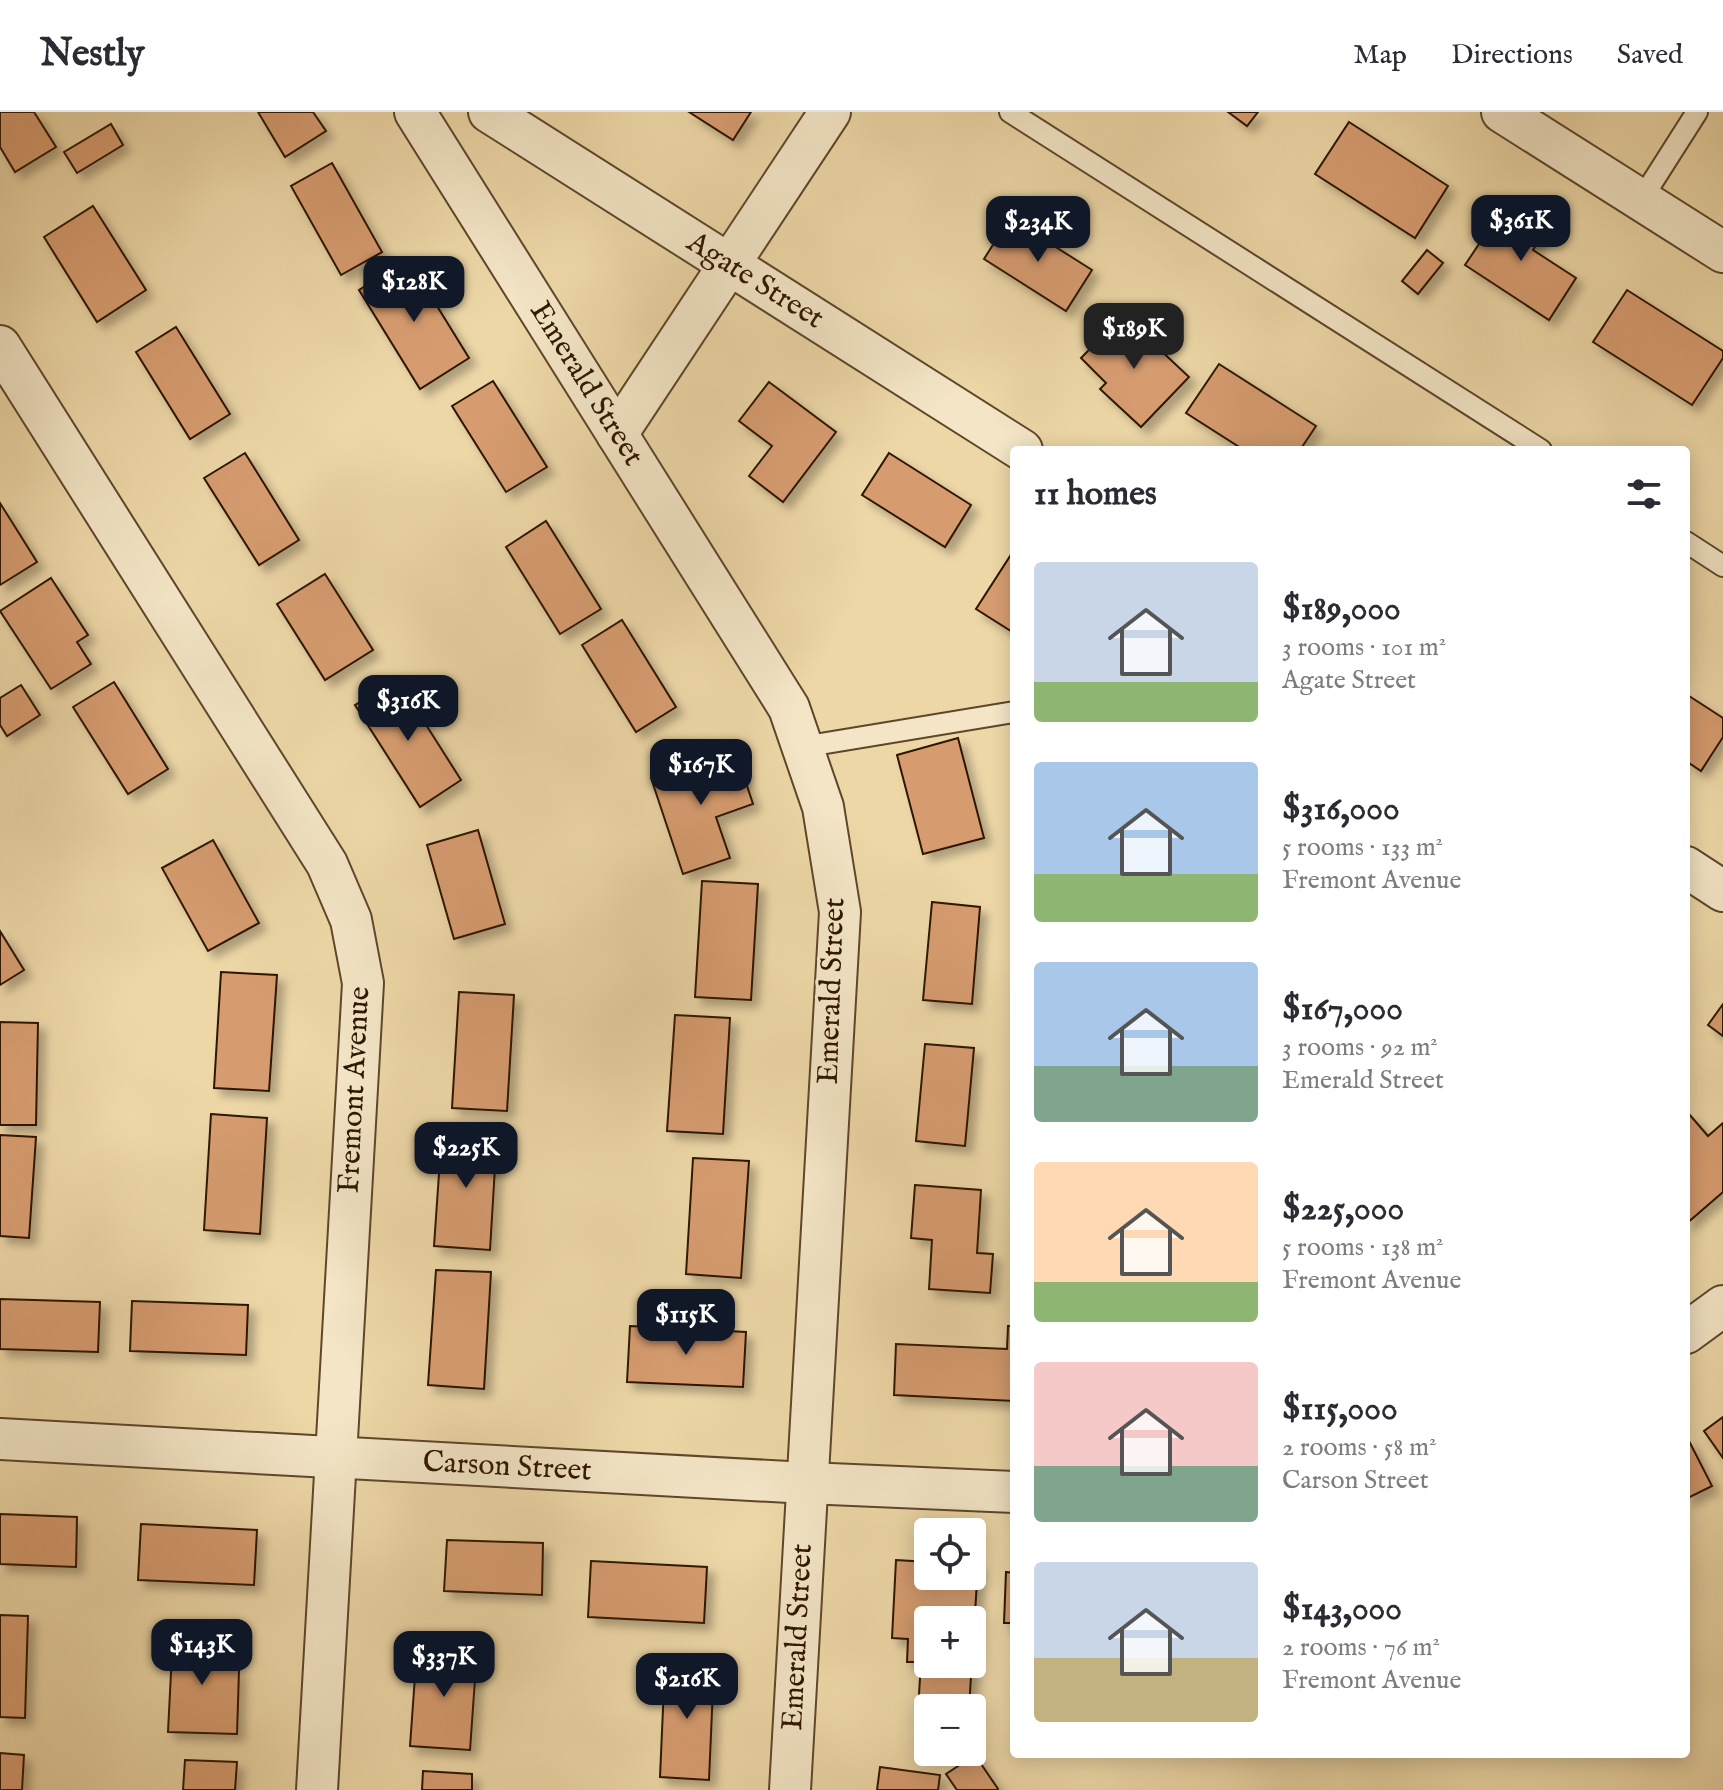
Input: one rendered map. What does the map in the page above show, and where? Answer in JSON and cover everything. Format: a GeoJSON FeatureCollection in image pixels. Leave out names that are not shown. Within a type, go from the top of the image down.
{"type":"FeatureCollection","features":[{"type":"Feature","properties":{"kind":"street","name":"Emerald Street"},"geometry":{"type":"LineString","coordinates":[[415,112],[789,708],[823,807],[840,912],[790,1790]]}},
{"type":"Feature","properties":{"kind":"street","name":"Agate Street"},"geometry":{"type":"LineString","coordinates":[[489,112],[1016,446]]}},
{"type":"Feature","properties":{"kind":"street"},"geometry":{"type":"LineString","coordinates":[[617,434],[830,112]]}},
{"type":"Feature","properties":{"kind":"street"},"geometry":{"type":"LineString","coordinates":[[1502,112],[1723,252]]}},
{"type":"Feature","properties":{"kind":"street","name":"Fremont Avenue"},"geometry":{"type":"LineString","coordinates":[[0,346],[327,864],[351,920],[363,983],[317,1790]]}},
{"type":"Feature","properties":{"kind":"street"},"geometry":{"type":"LineString","coordinates":[[1690,870],[1723,891]]}},
{"type":"Feature","properties":{"kind":"street"},"geometry":{"type":"LineString","coordinates":[[1690,1330],[1723,1306]]}},
{"type":"Feature","properties":{"kind":"street","name":"Carson Street"},"geometry":{"type":"LineString","coordinates":[[0,1439],[1010,1492]]}},
{"type":"Feature","properties":{"kind":"lane"},"geometry":{"type":"LineString","coordinates":[[1010,112],[1535,446]]}},
{"type":"Feature","properties":{"kind":"lane"},"geometry":{"type":"LineString","coordinates":[[1641,200],[1697,112]]}},
{"type":"Feature","properties":{"kind":"lane"},"geometry":{"type":"LineString","coordinates":[[1690,545],[1723,566]]}},
{"type":"Feature","properties":{"kind":"lane"},"geometry":{"type":"LineString","coordinates":[[802,747],[1010,713]]}},
{"type":"Feature","properties":{"kind":"building"},"geometry":{"type":"Polygon","coordinates":[[[0,112],[34,112],[56,147],[15,172],[0,147],[0,112]]]}},
{"type":"Feature","properties":{"kind":"building"},"geometry":{"type":"Polygon","coordinates":[[[258,112],[313,112],[326,131],[285,157],[258,112]]]}},
{"type":"Feature","properties":{"kind":"building"},"geometry":{"type":"Polygon","coordinates":[[[689,112],[751,112],[733,140],[689,112]]]}},
{"type":"Feature","properties":{"kind":"building"},"geometry":{"type":"Polygon","coordinates":[[[1228,112],[1258,112],[1247,126],[1228,112]]]}},
{"type":"Feature","properties":{"kind":"building"},"geometry":{"type":"Polygon","coordinates":[[[1349,122],[1448,186],[1415,238],[1315,174],[1349,122]]]}},
{"type":"Feature","properties":{"kind":"building"},"geometry":{"type":"Polygon","coordinates":[[[111,124],[123,145],[77,173],[64,152],[111,124]]]}},
{"type":"Feature","properties":{"kind":"building"},"geometry":{"type":"Polygon","coordinates":[[[332,163],[382,252],[341,275],[291,186],[332,163]]]}},
{"type":"Feature","properties":{"kind":"building"},"geometry":{"type":"Polygon","coordinates":[[[1507,202],[1547,228],[1533,250],[1576,278],[1549,320],[1465,265],[1507,202]]]}},
{"type":"Feature","properties":{"kind":"building"},"geometry":{"type":"Polygon","coordinates":[[[93,206],[146,290],[97,322],[44,237],[93,206]]]}},
{"type":"Feature","properties":{"kind":"building"},"geometry":{"type":"Polygon","coordinates":[[[1010,218],[1092,270],[1066,311],[984,259],[1010,218]]]}},
{"type":"Feature","properties":{"kind":"building"},"geometry":{"type":"Polygon","coordinates":[[[1427,250],[1443,263],[1418,294],[1402,281],[1427,250]]]}},
{"type":"Feature","properties":{"kind":"building"},"geometry":{"type":"Polygon","coordinates":[[[408,259],[469,358],[420,389],[359,290],[408,259]]]}},
{"type":"Feature","properties":{"kind":"building"},"geometry":{"type":"Polygon","coordinates":[[[1627,290],[1723,351],[1723,358],[1692,405],[1593,342],[1627,290]]]}},
{"type":"Feature","properties":{"kind":"building"},"geometry":{"type":"Polygon","coordinates":[[[1123,315],[1189,377],[1141,427],[1100,389],[1106,383],[1081,358],[1123,315]]]}},
{"type":"Feature","properties":{"kind":"building"},"geometry":{"type":"Polygon","coordinates":[[[176,327],[230,414],[190,439],[136,352],[176,327]]]}},
{"type":"Feature","properties":{"kind":"building"},"geometry":{"type":"Polygon","coordinates":[[[1219,364],[1316,426],[1303,446],[1238,446],[1186,413],[1219,364]]]}},
{"type":"Feature","properties":{"kind":"building"},"geometry":{"type":"Polygon","coordinates":[[[493,381],[547,467],[506,492],[452,406],[493,381]]]}},
{"type":"Feature","properties":{"kind":"building"},"geometry":{"type":"Polygon","coordinates":[[[769,382],[836,432],[783,502],[749,476],[772,446],[739,421],[769,382]]]}},
{"type":"Feature","properties":{"kind":"building"},"geometry":{"type":"Polygon","coordinates":[[[245,453],[299,540],[259,565],[204,478],[245,453]]]}},
{"type":"Feature","properties":{"kind":"building"},"geometry":{"type":"Polygon","coordinates":[[[889,453],[971,505],[945,547],[862,495],[889,453]]]}},
{"type":"Feature","properties":{"kind":"building"},"geometry":{"type":"Polygon","coordinates":[[[0,503],[37,562],[0,585],[0,503]]]}},
{"type":"Feature","properties":{"kind":"building"},"geometry":{"type":"Polygon","coordinates":[[[546,521],[601,609],[560,634],[506,547],[546,521]]]}},
{"type":"Feature","properties":{"kind":"building"},"geometry":{"type":"Polygon","coordinates":[[[1010,556],[1010,630],[976,609],[1010,556]]]}},
{"type":"Feature","properties":{"kind":"building"},"geometry":{"type":"Polygon","coordinates":[[[325,574],[373,650],[325,680],[277,604],[325,574]]]}},
{"type":"Feature","properties":{"kind":"building"},"geometry":{"type":"Polygon","coordinates":[[[51,578],[88,635],[77,642],[91,664],[51,689],[0,611],[51,578]]]}},
{"type":"Feature","properties":{"kind":"building"},"geometry":{"type":"Polygon","coordinates":[[[622,620],[676,707],[636,732],[582,645],[622,620]]]}},
{"type":"Feature","properties":{"kind":"building"},"geometry":{"type":"Polygon","coordinates":[[[397,679],[461,780],[420,807],[355,705],[397,679]]]}},
{"type":"Feature","properties":{"kind":"building"},"geometry":{"type":"Polygon","coordinates":[[[114,682],[168,769],[128,794],[73,707],[114,682]]]}},
{"type":"Feature","properties":{"kind":"building"},"geometry":{"type":"Polygon","coordinates":[[[21,685],[40,715],[7,736],[0,725],[0,698],[21,685]]]}},
{"type":"Feature","properties":{"kind":"building"},"geometry":{"type":"Polygon","coordinates":[[[1690,697],[1723,718],[1723,737],[1701,771],[1690,764],[1690,697]]]}},
{"type":"Feature","properties":{"kind":"building"},"geometry":{"type":"Polygon","coordinates":[[[958,738],[984,838],[923,854],[897,755],[958,738]]]}},
{"type":"Feature","properties":{"kind":"building"},"geometry":{"type":"Polygon","coordinates":[[[735,750],[753,804],[716,817],[730,858],[683,874],[651,778],[735,750]]]}},
{"type":"Feature","properties":{"kind":"building"},"geometry":{"type":"Polygon","coordinates":[[[478,830],[505,924],[454,939],[427,845],[478,830]]]}},
{"type":"Feature","properties":{"kind":"building"},"geometry":{"type":"Polygon","coordinates":[[[213,840],[259,923],[208,951],[162,868],[213,840]]]}},
{"type":"Feature","properties":{"kind":"building"},"geometry":{"type":"Polygon","coordinates":[[[702,881],[758,884],[751,1000],[695,997],[702,881]]]}},
{"type":"Feature","properties":{"kind":"building"},"geometry":{"type":"Polygon","coordinates":[[[932,902],[980,907],[972,1004],[923,1000],[932,902]]]}},
{"type":"Feature","properties":{"kind":"building"},"geometry":{"type":"Polygon","coordinates":[[[0,931],[24,970],[0,985],[0,931]]]}},
{"type":"Feature","properties":{"kind":"building"},"geometry":{"type":"Polygon","coordinates":[[[221,972],[277,975],[269,1091],[214,1088],[221,972]]]}},
{"type":"Feature","properties":{"kind":"building"},"geometry":{"type":"Polygon","coordinates":[[[459,992],[514,995],[507,1111],[452,1108],[459,992]]]}},
{"type":"Feature","properties":{"kind":"building"},"geometry":{"type":"Polygon","coordinates":[[[1723,1004],[1723,1036],[1708,1025],[1723,1004]]]}},
{"type":"Feature","properties":{"kind":"building"},"geometry":{"type":"Polygon","coordinates":[[[675,1015],[730,1018],[723,1134],[667,1131],[675,1015]]]}},
{"type":"Feature","properties":{"kind":"building"},"geometry":{"type":"Polygon","coordinates":[[[0,1022],[38,1023],[36,1125],[0,1125],[0,1022]]]}},
{"type":"Feature","properties":{"kind":"building"},"geometry":{"type":"Polygon","coordinates":[[[925,1044],[974,1048],[965,1146],[916,1141],[925,1044]]]}},
{"type":"Feature","properties":{"kind":"building"},"geometry":{"type":"Polygon","coordinates":[[[211,1114],[267,1118],[260,1234],[204,1230],[211,1114]]]}},
{"type":"Feature","properties":{"kind":"building"},"geometry":{"type":"Polygon","coordinates":[[[1690,1115],[1708,1136],[1723,1123],[1723,1192],[1690,1221],[1690,1115]]]}},
{"type":"Feature","properties":{"kind":"building"},"geometry":{"type":"Polygon","coordinates":[[[442,1130],[497,1134],[490,1250],[434,1246],[442,1130]]]}},
{"type":"Feature","properties":{"kind":"building"},"geometry":{"type":"Polygon","coordinates":[[[0,1135],[36,1137],[29,1238],[0,1236],[0,1135]]]}},
{"type":"Feature","properties":{"kind":"building"},"geometry":{"type":"Polygon","coordinates":[[[693,1158],[749,1161],[741,1278],[686,1274],[693,1158]]]}},
{"type":"Feature","properties":{"kind":"building"},"geometry":{"type":"Polygon","coordinates":[[[915,1185],[981,1190],[977,1253],[993,1254],[990,1293],[929,1289],[932,1240],[911,1238],[915,1185]]]}},
{"type":"Feature","properties":{"kind":"building"},"geometry":{"type":"Polygon","coordinates":[[[436,1270],[491,1272],[484,1389],[428,1385],[436,1270]]]}},
{"type":"Feature","properties":{"kind":"building"},"geometry":{"type":"Polygon","coordinates":[[[0,1299],[100,1302],[98,1352],[0,1349],[0,1299]]]}},
{"type":"Feature","properties":{"kind":"building"},"geometry":{"type":"Polygon","coordinates":[[[132,1301],[248,1305],[246,1355],[130,1351],[132,1301]]]}},
{"type":"Feature","properties":{"kind":"building"},"geometry":{"type":"Polygon","coordinates":[[[630,1326],[746,1332],[743,1387],[627,1382],[630,1326]]]}},
{"type":"Feature","properties":{"kind":"building"},"geometry":{"type":"Polygon","coordinates":[[[1010,1326],[1010,1401],[894,1395],[896,1344],[1007,1349],[1010,1326]]]}},
{"type":"Feature","properties":{"kind":"building"},"geometry":{"type":"Polygon","coordinates":[[[1723,1417],[1723,1458],[1704,1431],[1723,1417]]]}},
{"type":"Feature","properties":{"kind":"building"},"geometry":{"type":"Polygon","coordinates":[[[1690,1443],[1712,1486],[1690,1497],[1690,1443]]]}},
{"type":"Feature","properties":{"kind":"building"},"geometry":{"type":"Polygon","coordinates":[[[0,1514],[77,1517],[76,1567],[0,1564],[0,1514]]]}},
{"type":"Feature","properties":{"kind":"building"},"geometry":{"type":"Polygon","coordinates":[[[141,1524],[257,1530],[254,1585],[138,1580],[141,1524]]]}},
{"type":"Feature","properties":{"kind":"building"},"geometry":{"type":"Polygon","coordinates":[[[447,1540],[543,1543],[542,1595],[444,1591],[447,1540]]]}},
{"type":"Feature","properties":{"kind":"building"},"geometry":{"type":"Polygon","coordinates":[[[896,1560],[914,1561],[914,1590],[976,1590],[975,1606],[914,1606],[914,1662],[907,1662],[908,1639],[892,1638],[896,1560]]]}},
{"type":"Feature","properties":{"kind":"building"},"geometry":{"type":"Polygon","coordinates":[[[591,1561],[707,1567],[704,1623],[588,1617],[591,1561]]]}},
{"type":"Feature","properties":{"kind":"building"},"geometry":{"type":"Polygon","coordinates":[[[1006,1572],[1010,1572],[1010,1623],[1004,1623],[1006,1572]]]}},
{"type":"Feature","properties":{"kind":"building"},"geometry":{"type":"Polygon","coordinates":[[[0,1615],[28,1616],[25,1718],[0,1717],[0,1615]]]}},
{"type":"Feature","properties":{"kind":"building"},"geometry":{"type":"Polygon","coordinates":[[[173,1633],[221,1635],[219,1669],[239,1670],[237,1734],[168,1732],[173,1633]]]}},
{"type":"Feature","properties":{"kind":"building"},"geometry":{"type":"Polygon","coordinates":[[[417,1648],[477,1651],[470,1750],[410,1746],[417,1648]]]}},
{"type":"Feature","properties":{"kind":"building"},"geometry":{"type":"Polygon","coordinates":[[[665,1663],[714,1665],[709,1780],[660,1777],[665,1663]]]}},
{"type":"Feature","properties":{"kind":"building"},"geometry":{"type":"Polygon","coordinates":[[[920,1678],[971,1678],[970,1694],[919,1694],[920,1678]]]}},
{"type":"Feature","properties":{"kind":"building"},"geometry":{"type":"Polygon","coordinates":[[[0,1753],[24,1755],[22,1790],[0,1790],[0,1753]]]}},
{"type":"Feature","properties":{"kind":"building"},"geometry":{"type":"Polygon","coordinates":[[[185,1760],[237,1762],[235,1790],[183,1790],[185,1760]]]}},
{"type":"Feature","properties":{"kind":"building"},"geometry":{"type":"Polygon","coordinates":[[[958,1766],[982,1766],[998,1789],[957,1790],[946,1774],[958,1766]]]}},
{"type":"Feature","properties":{"kind":"building"},"geometry":{"type":"Polygon","coordinates":[[[880,1767],[940,1775],[938,1790],[877,1790],[880,1767]]]}},
{"type":"Feature","properties":{"kind":"building"},"geometry":{"type":"Polygon","coordinates":[[[423,1771],[472,1774],[472,1790],[422,1790],[423,1771]]]}}]}
